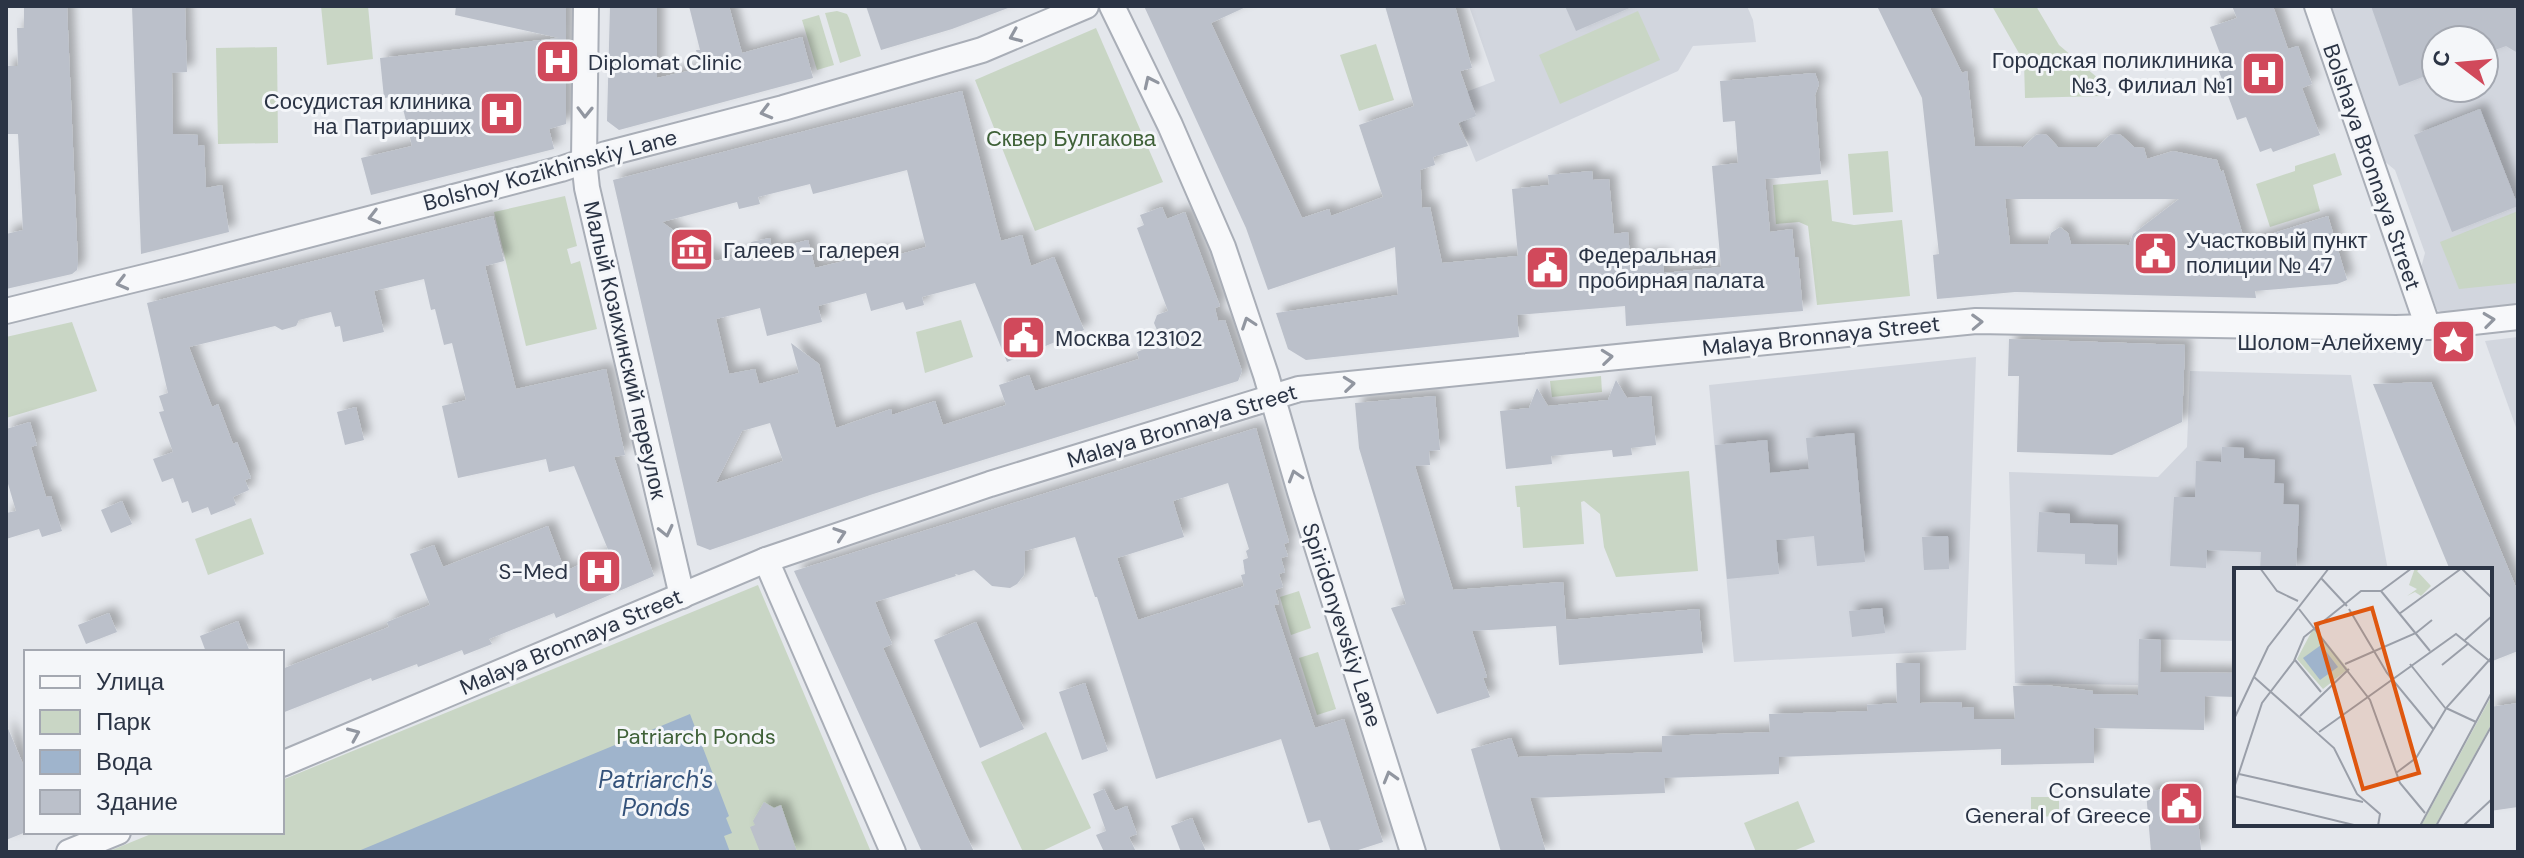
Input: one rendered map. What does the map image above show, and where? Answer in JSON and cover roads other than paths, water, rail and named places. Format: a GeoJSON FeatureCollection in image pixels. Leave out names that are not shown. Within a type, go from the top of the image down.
{"type":"FeatureCollection","features":[{"type":"Feature","properties":{"kind":"street","name":"Малый Козихинский переулок"},"geometry":{"type":"LineString","coordinates":[[586,6],[584,160],[587,188],[682,596]]}},
{"type":"Feature","properties":{"kind":"street","name":"Bolshoy Kozikhinskiy Lane"},"geometry":{"type":"LineString","coordinates":[[6,311],[561,169],[584,160],[783,108],[982,50],[1086,6]]}},
{"type":"Feature","properties":{"kind":"street","name":"Spiridonyevskiy Lane"},"geometry":{"type":"LineString","coordinates":[[1112,6],[1164,112],[1223,247],[1413,852]]}},
{"type":"Feature","properties":{"kind":"street","name":"Bolshaya Bronnaya Street"},"geometry":{"type":"LineString","coordinates":[[2317,6],[2428,327]]}},
{"type":"Feature","properties":{"kind":"street","name":"Malaya Bronnaya Street"},"geometry":{"type":"LineString","coordinates":[[284,763],[766,560],[990,484],[1299,389],[1976,321],[2355,328],[2428,327],[2518,317]]}},
{"type":"Feature","properties":{"kind":"street"},"geometry":{"type":"LineString","coordinates":[[766,560],[893,852]]}},
{"type":"Feature","properties":{"kind":"street"},"geometry":{"type":"LineString","coordinates":[[69,852],[113,834]]}},
{"type":"Feature","properties":{"kind":"water","name":"Patriarch's Ponds"},"geometry":{"type":"Polygon","coordinates":[[[690,714],[729,816],[726,818],[732,833],[724,836],[730,852],[356,852],[690,714]]]}},
{"type":"Feature","properties":{"kind":"place","name":"Diplomat Clinic"},"geometry":{"type":"Point","coordinates":[557,62]}},
{"type":"Feature","properties":{"kind":"place","name":"Городская поликлиника №3, Филиал №1"},"geometry":{"type":"Point","coordinates":[2264,73]}},
{"type":"Feature","properties":{"kind":"place","name":"Сосудистая клиника на Патриарших"},"geometry":{"type":"Point","coordinates":[502,114]}},
{"type":"Feature","properties":{"kind":"place","name":"Галеев - галерея"},"geometry":{"type":"Point","coordinates":[692,250]}},
{"type":"Feature","properties":{"kind":"place","name":"Участковый пункт полиции № 47"},"geometry":{"type":"Point","coordinates":[2155,253]}},
{"type":"Feature","properties":{"kind":"place","name":"Федеральная пробирная палата"},"geometry":{"type":"Point","coordinates":[1547,268]}},
{"type":"Feature","properties":{"kind":"place","name":"Москва 123102"},"geometry":{"type":"Point","coordinates":[1024,338]}},
{"type":"Feature","properties":{"kind":"place","name":"Шолом-Алейхему"},"geometry":{"type":"Point","coordinates":[2454,342]}},
{"type":"Feature","properties":{"kind":"place","name":"S-Med"},"geometry":{"type":"Point","coordinates":[599,571]}},
{"type":"Feature","properties":{"kind":"place","name":"Consulate General of Greece"},"geometry":{"type":"Point","coordinates":[2182,803]}},
{"type":"Feature","properties":{"kind":"park label","name":"Сквер Булгакова"},"geometry":{"type":"Point","coordinates":[1071,138]}},
{"type":"Feature","properties":{"kind":"park label","name":"Patriarch Ponds"},"geometry":{"type":"Point","coordinates":[696,736]}}]}
